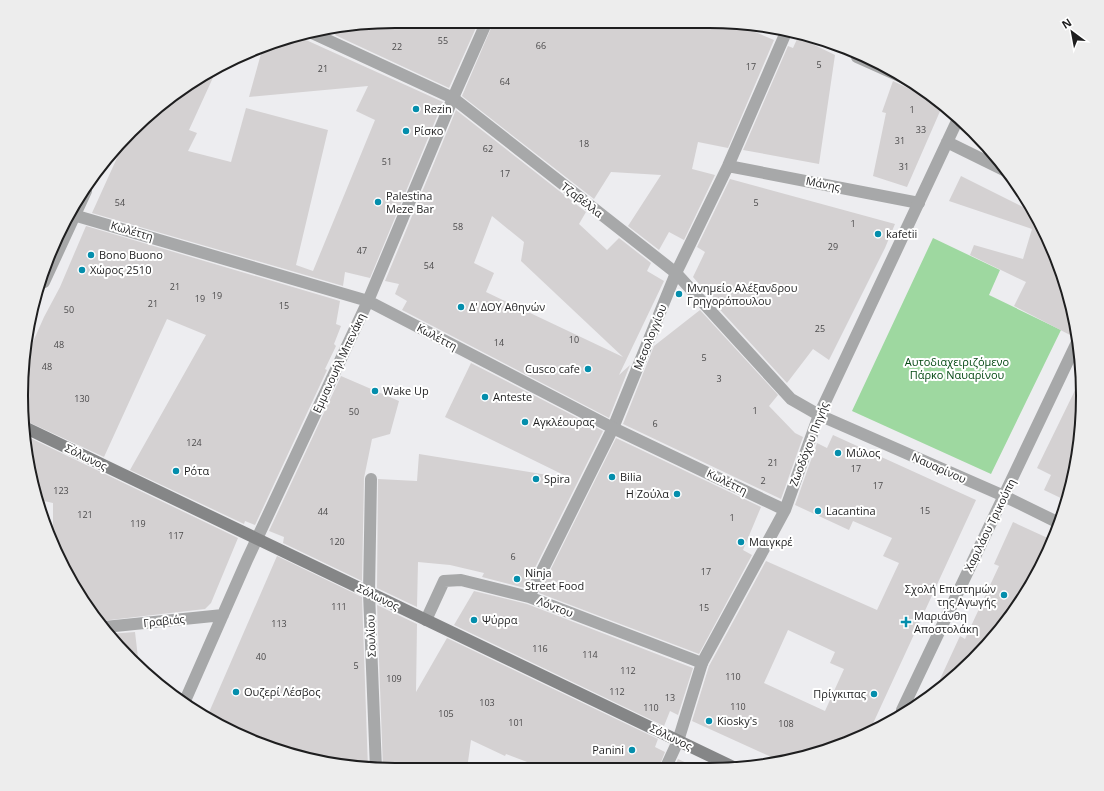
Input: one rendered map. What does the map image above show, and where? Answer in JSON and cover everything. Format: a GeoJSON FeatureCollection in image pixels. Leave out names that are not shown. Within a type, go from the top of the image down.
{"type":"FeatureCollection","features":[{"type":"Feature","properties":{"kind":"main road","name":"Σόλωνος"},"geometry":{"type":"LineString","coordinates":[[30,430],[724,762]]}},
{"type":"Feature","properties":{"kind":"street","name":"Εμμανουήλ Μπενάκη"},"geometry":{"type":"LineString","coordinates":[[186,698],[257,539],[368,301],[484,28]]}},
{"type":"Feature","properties":{"kind":"street","name":"Τζαβέλλα"},"geometry":{"type":"LineString","coordinates":[[319,36],[453,98],[676,273],[791,399],[819,415]]}},
{"type":"Feature","properties":{"kind":"street","name":"Μεσολογγίου"},"geometry":{"type":"LineString","coordinates":[[529,597],[613,428],[676,273],[728,166],[784,36]]}},
{"type":"Feature","properties":{"kind":"street","name":"Ζωοδόχου Πηγής"},"geometry":{"type":"LineString","coordinates":[[668,763],[678,740],[702,663],[785,510],[819,415],[956,124]]}},
{"type":"Feature","properties":{"kind":"street"},"geometry":{"type":"LineString","coordinates":[[947,142],[995,166]]}},
{"type":"Feature","properties":{"kind":"street","name":"Μάνης"},"geometry":{"type":"LineString","coordinates":[[728,166],[919,203]]}},
{"type":"Feature","properties":{"kind":"street","name":"Κωλέττη"},"geometry":{"type":"LineString","coordinates":[[76,215],[368,301],[613,428],[785,510]]}},
{"type":"Feature","properties":{"kind":"street","name":"Χαριλάου Τρικούπη"},"geometry":{"type":"LineString","coordinates":[[903,707],[1073,350]]}},
{"type":"Feature","properties":{"kind":"street","name":"Ναυαρίνου"},"geometry":{"type":"LineString","coordinates":[[819,415],[1004,496],[1054,520]]}},
{"type":"Feature","properties":{"kind":"street","name":"Σουλίου"},"geometry":{"type":"LineString","coordinates":[[371,479],[369,593],[376,762]]}},
{"type":"Feature","properties":{"kind":"street","name":"Λόντου"},"geometry":{"type":"LineString","coordinates":[[426,620],[444,581],[460,580],[529,597],[702,663]]}},
{"type":"Feature","properties":{"kind":"street","name":"Γραβιάς"},"geometry":{"type":"LineString","coordinates":[[111,627],[223,615]]}},
{"type":"Feature","properties":{"kind":"green space","name":"Αυτοδιαχειριζόμενο Πάρκο Ναυαρίνου"},"geometry":{"type":"Polygon","coordinates":[[[933,238],[1000,270],[989,295],[1061,330],[991,474],[852,411],[933,238]]]}},
{"type":"Feature","properties":{"kind":"building"},"geometry":{"type":"Polygon","coordinates":[[[476,28],[449,88],[335,35],[336,33],[348,31],[371,29],[476,28]]]}},
{"type":"Feature","properties":{"kind":"building"},"geometry":{"type":"Polygon","coordinates":[[[491,28],[733,29],[752,31],[774,40],[728,148],[698,142],[692,169],[715,175],[684,240],[669,232],[659,250],[628,226],[661,175],[611,172],[594,199],[462,96],[491,28]]]}},
{"type":"Feature","properties":{"kind":"building"},"geometry":{"type":"Polygon","coordinates":[[[797,39],[810,43],[835,55],[819,164],[743,150],[788,46],[793,48],[797,39]]]}},
{"type":"Feature","properties":{"kind":"building"},"geometry":{"type":"Polygon","coordinates":[[[305,40],[443,102],[370,278],[345,272],[343,286],[92,213],[119,153],[153,119],[191,90],[214,76],[189,130],[197,133],[188,151],[231,162],[246,108],[328,130],[296,265],[313,271],[375,120],[356,111],[368,86],[249,97],[261,54],[305,40]]]}},
{"type":"Feature","properties":{"kind":"building"},"geometry":{"type":"Polygon","coordinates":[[[893,81],[915,91],[940,111],[907,187],[873,176],[886,113],[882,112],[893,81]]]}},
{"type":"Feature","properties":{"kind":"building"},"geometry":{"type":"Polygon","coordinates":[[[456,110],[586,212],[579,224],[607,250],[619,238],[651,263],[647,271],[664,281],[619,375],[630,365],[609,418],[402,310],[407,301],[395,294],[399,284],[385,281],[456,110]],[[492,216],[474,263],[494,273],[486,292],[623,357],[521,261],[524,242],[492,216]]]}},
{"type":"Feature","properties":{"kind":"building"},"geometry":{"type":"Polygon","coordinates":[[[961,176],[1024,208],[1048,255],[1063,300],[1071,335],[1014,306],[1026,282],[970,255],[974,245],[1023,259],[1032,229],[949,201],[961,176]]]}},
{"type":"Feature","properties":{"kind":"building"},"geometry":{"type":"Polygon","coordinates":[[[730,179],[895,224],[885,248],[829,360],[813,349],[787,383],[712,301],[713,300],[693,277],[705,252],[697,247],[730,179]]]}},
{"type":"Feature","properties":{"kind":"building"},"geometry":{"type":"Polygon","coordinates":[[[86,226],[340,301],[336,324],[341,326],[334,344],[336,346],[325,369],[327,370],[255,525],[245,521],[244,524],[130,470],[206,335],[167,319],[104,457],[29,422],[28,396],[31,345],[60,287],[86,226]]]}},
{"type":"Feature","properties":{"kind":"building"},"geometry":{"type":"Polygon","coordinates":[[[700,310],[778,395],[769,406],[795,433],[803,437],[781,499],[623,424],[654,346],[700,310]]]}},
{"type":"Feature","properties":{"kind":"building"},"geometry":{"type":"Polygon","coordinates":[[[471,363],[603,431],[525,588],[482,577],[484,573],[450,565],[418,562],[417,607],[377,588],[378,479],[417,481],[419,454],[572,479],[445,417],[471,363]]]}},
{"type":"Feature","properties":{"kind":"building"},"geometry":{"type":"Polygon","coordinates":[[[341,376],[399,401],[390,434],[372,439],[364,478],[362,581],[283,543],[284,537],[269,531],[341,376]]]}},
{"type":"Feature","properties":{"kind":"building"},"geometry":{"type":"Polygon","coordinates":[[[1076,389],[1073,443],[1069,467],[1061,498],[1044,490],[1051,475],[1037,468],[1076,389]]]}},
{"type":"Feature","properties":{"kind":"building"},"geometry":{"type":"Polygon","coordinates":[[[833,435],[976,500],[873,724],[827,743],[772,757],[692,721],[709,666],[766,561],[877,610],[899,563],[883,556],[892,538],[853,521],[849,530],[795,505],[817,443],[827,448],[833,435]],[[788,630],[764,683],[825,711],[844,669],[830,663],[835,652],[788,630]]]}},
{"type":"Feature","properties":{"kind":"building"},"geometry":{"type":"Polygon","coordinates":[[[31,438],[238,538],[211,603],[205,609],[105,621],[77,579],[56,536],[53,528],[53,503],[44,501],[35,467],[31,438]]]}},
{"type":"Feature","properties":{"kind":"building"},"geometry":{"type":"Polygon","coordinates":[[[616,438],[761,507],[743,550],[752,555],[699,654],[539,593],[616,438]]]}},
{"type":"Feature","properties":{"kind":"building","name":"Σχολή Επιστημών της Αγωγής"},"geometry":{"type":"Polygon","coordinates":[[[1013,522],[1047,538],[1027,579],[1000,619],[985,638],[951,672],[939,682],[960,636],[965,639],[999,566],[994,564],[1013,522]]]}},
{"type":"Feature","properties":{"kind":"building"},"geometry":{"type":"Polygon","coordinates":[[[277,556],[362,597],[368,762],[324,756],[277,743],[255,735],[209,712],[277,556]]]}},
{"type":"Feature","properties":{"kind":"building"},"geometry":{"type":"Polygon","coordinates":[[[474,591],[527,604],[693,668],[678,715],[670,711],[664,726],[454,625],[474,591]]]}},
{"type":"Feature","properties":{"kind":"building"},"geometry":{"type":"Polygon","coordinates":[[[377,605],[417,624],[416,692],[447,638],[658,739],[655,747],[665,752],[661,763],[530,763],[506,754],[505,756],[471,740],[468,763],[383,762],[377,605]]]}},
{"type":"Feature","properties":{"kind":"building"},"geometry":{"type":"Polygon","coordinates":[[[135,632],[138,657],[119,638],[115,634],[135,632]]]}},
{"type":"Feature","properties":{"kind":"building"},"geometry":{"type":"Polygon","coordinates":[[[678,759],[686,763],[676,763],[678,759]]]}},
{"type":"Feature","properties":{"kind":"place","name":"Rezin"},"geometry":{"type":"Point","coordinates":[416,109]}},
{"type":"Feature","properties":{"kind":"place","name":"Ρίσκο"},"geometry":{"type":"Point","coordinates":[406,131]}},
{"type":"Feature","properties":{"kind":"place","name":"Palestina Meze Bar"},"geometry":{"type":"Point","coordinates":[378,202]}},
{"type":"Feature","properties":{"kind":"place","name":"kafetii"},"geometry":{"type":"Point","coordinates":[878,234]}},
{"type":"Feature","properties":{"kind":"place","name":"Bono Buono"},"geometry":{"type":"Point","coordinates":[91,255]}},
{"type":"Feature","properties":{"kind":"place","name":"Χώρος 2510"},"geometry":{"type":"Point","coordinates":[82,270]}},
{"type":"Feature","properties":{"kind":"place","name":"Μνημείο Αλέξανδρου Γρηγορόπουλου"},"geometry":{"type":"Point","coordinates":[679,294]}},
{"type":"Feature","properties":{"kind":"place","name":"Δ' ΔΟΥ Αθηνών"},"geometry":{"type":"Point","coordinates":[461,307]}},
{"type":"Feature","properties":{"kind":"place","name":"Cusco cafe"},"geometry":{"type":"Point","coordinates":[588,369]}},
{"type":"Feature","properties":{"kind":"place","name":"Wake Up"},"geometry":{"type":"Point","coordinates":[375,391]}},
{"type":"Feature","properties":{"kind":"place","name":"Anteste"},"geometry":{"type":"Point","coordinates":[485,397]}},
{"type":"Feature","properties":{"kind":"place","name":"Αγκλέουρας"},"geometry":{"type":"Point","coordinates":[525,422]}},
{"type":"Feature","properties":{"kind":"place","name":"Μύλος"},"geometry":{"type":"Point","coordinates":[838,453]}},
{"type":"Feature","properties":{"kind":"place","name":"Ρότα"},"geometry":{"type":"Point","coordinates":[176,471]}},
{"type":"Feature","properties":{"kind":"place","name":"Bilia"},"geometry":{"type":"Point","coordinates":[612,477]}},
{"type":"Feature","properties":{"kind":"place","name":"Spira"},"geometry":{"type":"Point","coordinates":[536,479]}},
{"type":"Feature","properties":{"kind":"place","name":"Η Ζούλα"},"geometry":{"type":"Point","coordinates":[677,494]}},
{"type":"Feature","properties":{"kind":"place","name":"Lacantina"},"geometry":{"type":"Point","coordinates":[818,511]}},
{"type":"Feature","properties":{"kind":"place","name":"Μαιγκρέ"},"geometry":{"type":"Point","coordinates":[741,542]}},
{"type":"Feature","properties":{"kind":"place","name":"Ninja Street Food"},"geometry":{"type":"Point","coordinates":[517,579]}},
{"type":"Feature","properties":{"kind":"place","name":"Σχολή Επιστημών της Αγωγής"},"geometry":{"type":"Point","coordinates":[1004,595]}},
{"type":"Feature","properties":{"kind":"place","name":"Ψύρρα"},"geometry":{"type":"Point","coordinates":[474,620]}},
{"type":"Feature","properties":{"kind":"place","name":"Μαριάνθη Αποστολάκη"},"geometry":{"type":"Point","coordinates":[906,622]}},
{"type":"Feature","properties":{"kind":"place","name":"Ουζερί Λέσβος"},"geometry":{"type":"Point","coordinates":[236,692]}},
{"type":"Feature","properties":{"kind":"place","name":"Πρίγκιπας"},"geometry":{"type":"Point","coordinates":[874,694]}},
{"type":"Feature","properties":{"kind":"place","name":"Kiosky's"},"geometry":{"type":"Point","coordinates":[709,721]}},
{"type":"Feature","properties":{"kind":"place","name":"Panini"},"geometry":{"type":"Point","coordinates":[632,750]}}]}
